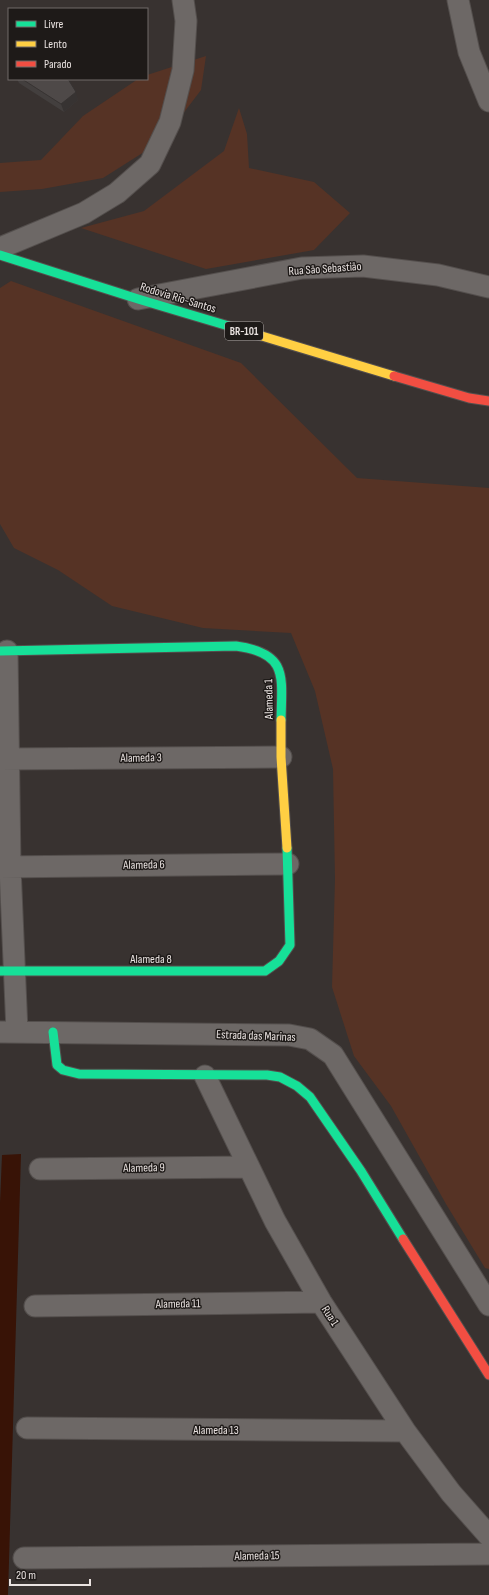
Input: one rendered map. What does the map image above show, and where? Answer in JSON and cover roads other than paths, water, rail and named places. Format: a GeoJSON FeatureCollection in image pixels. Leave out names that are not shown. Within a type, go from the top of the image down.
{"type":"FeatureCollection","features":[{"type":"Feature","properties":{"kind":"main road","name":"Rodovia Rio-Santos"},"geometry":{"type":"LineString","coordinates":[[0,255],[138,299],[462,396],[489,401]]}},
{"type":"Feature","properties":{"kind":"main road","name":"Alameda 1"},"geometry":{"type":"LineString","coordinates":[[4,651],[236,646],[257,649],[274,660],[280,668],[282,679],[281,757],[288,864],[290,945]]}},
{"type":"Feature","properties":{"kind":"main road","name":"Alameda 8"},"geometry":{"type":"LineString","coordinates":[[7,970],[258,972],[265,971],[279,961],[290,945]]}},
{"type":"Feature","properties":{"kind":"main road"},"geometry":{"type":"LineString","coordinates":[[53,1032],[57,1065],[63,1070],[79,1074],[205,1076],[267,1075],[280,1077],[297,1086],[310,1097],[361,1171],[489,1375]]}},
{"type":"Feature","properties":{"kind":"street"},"geometry":{"type":"LineString","coordinates":[[0,248],[84,213],[117,193],[150,164],[170,122],[182,70],[186,21],[183,0]]}},
{"type":"Feature","properties":{"kind":"street"},"geometry":{"type":"LineString","coordinates":[[458,0],[469,52],[489,101]]}},
{"type":"Feature","properties":{"kind":"street","name":"Rua São Sebastião"},"geometry":{"type":"LineString","coordinates":[[138,299],[302,268],[363,266],[438,275],[489,287]]}},
{"type":"Feature","properties":{"kind":"street"},"geometry":{"type":"LineString","coordinates":[[4,651],[5,867],[8,1032]]}},
{"type":"Feature","properties":{"kind":"street","name":"Alameda 3"},"geometry":{"type":"LineString","coordinates":[[4,759],[281,757]]}},
{"type":"Feature","properties":{"kind":"street","name":"Alameda 6"},"geometry":{"type":"LineString","coordinates":[[5,867],[288,864]]}},
{"type":"Feature","properties":{"kind":"street","name":"Estrada das Marinas"},"geometry":{"type":"LineString","coordinates":[[8,1032],[289,1035],[310,1039],[333,1055],[489,1305]]}},
{"type":"Feature","properties":{"kind":"street","name":"Rua 1"},"geometry":{"type":"LineString","coordinates":[[205,1076],[275,1221],[321,1302],[405,1431],[451,1493],[489,1536]]}},
{"type":"Feature","properties":{"kind":"street","name":"Alameda 9"},"geometry":{"type":"LineString","coordinates":[[40,1169],[249,1167]]}},
{"type":"Feature","properties":{"kind":"street","name":"Alameda 11"},"geometry":{"type":"LineString","coordinates":[[35,1306],[321,1302]]}},
{"type":"Feature","properties":{"kind":"street","name":"Alameda 13"},"geometry":{"type":"LineString","coordinates":[[27,1428],[405,1431]]}},
{"type":"Feature","properties":{"kind":"street","name":"Alameda 15"},"geometry":{"type":"LineString","coordinates":[[24,1558],[489,1554]]}}]}
